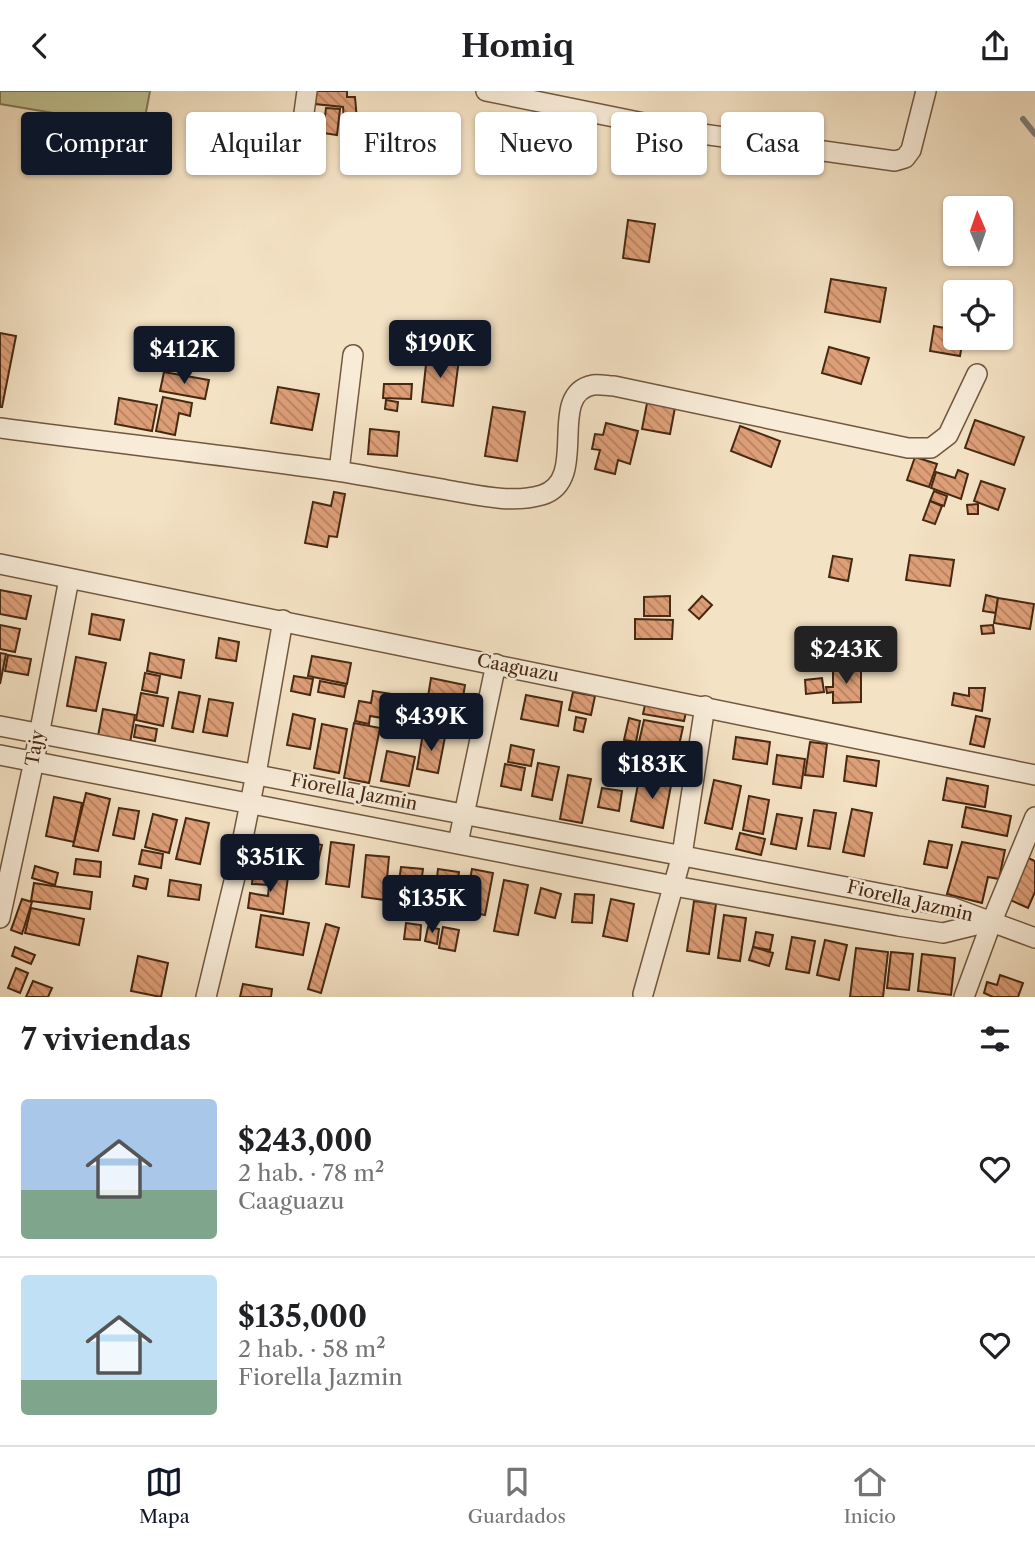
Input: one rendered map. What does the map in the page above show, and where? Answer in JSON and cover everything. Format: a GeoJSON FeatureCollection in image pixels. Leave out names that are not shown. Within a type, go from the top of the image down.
{"type":"FeatureCollection","features":[{"type":"Feature","properties":{"kind":"street"},"geometry":{"type":"LineString","coordinates":[[304,112],[307,91]]}},
{"type":"Feature","properties":{"kind":"street"},"geometry":{"type":"LineString","coordinates":[[486,91],[688,132],[895,161],[905,158],[911,150],[926,91]]}},
{"type":"Feature","properties":{"kind":"street"},"geometry":{"type":"LineString","coordinates":[[339,471],[353,355]]}},
{"type":"Feature","properties":{"kind":"street"},"geometry":{"type":"LineString","coordinates":[[0,428],[339,471],[491,498],[541,495],[558,488],[565,474],[570,410],[579,393],[593,385],[614,386],[908,448],[932,448],[948,435],[977,374]]}},
{"type":"Feature","properties":{"kind":"street","name":"Caaguazu"},"geometry":{"type":"LineString","coordinates":[[0,564],[1035,775]]}},
{"type":"Feature","properties":{"kind":"street","name":"Tajy"},"geometry":{"type":"LineString","coordinates":[[0,918],[69,579]]}},
{"type":"Feature","properties":{"kind":"street"},"geometry":{"type":"LineString","coordinates":[[206,997],[235,877],[283,621]]}},
{"type":"Feature","properties":{"kind":"street"},"geometry":{"type":"LineString","coordinates":[[458,843],[496,664]]}},
{"type":"Feature","properties":{"kind":"street"},"geometry":{"type":"LineString","coordinates":[[643,994],[682,855],[705,706]]}},
{"type":"Feature","properties":{"kind":"street","name":"Fiorella Jazmin"},"geometry":{"type":"LineString","coordinates":[[0,726],[951,907],[992,921]]}},
{"type":"Feature","properties":{"kind":"street","name":"Fiorella Jazmin"},"geometry":{"type":"LineString","coordinates":[[0,755],[674,886],[943,933],[992,921]]}},
{"type":"Feature","properties":{"kind":"street"},"geometry":{"type":"LineString","coordinates":[[964,997],[1035,817]]}},
{"type":"Feature","properties":{"kind":"street"},"geometry":{"type":"LineString","coordinates":[[992,921],[1035,938]]}},
{"type":"Feature","properties":{"kind":"green space"},"geometry":{"type":"Polygon","coordinates":[[[0,91],[150,91],[146,112],[48,112],[0,104],[0,91]]]}},
{"type":"Feature","properties":{"kind":"building"},"geometry":{"type":"Polygon","coordinates":[[[316,91],[347,91],[347,97],[355,97],[356,112],[343,112],[343,107],[315,104],[316,91]]]}},
{"type":"Feature","properties":{"kind":"building"},"geometry":{"type":"Polygon","coordinates":[[[326,108],[340,109],[337,135],[326,133],[326,108]]]}},
{"type":"Feature","properties":{"kind":"building"},"geometry":{"type":"Polygon","coordinates":[[[628,220],[655,224],[649,262],[623,258],[628,220]]]}},
{"type":"Feature","properties":{"kind":"building"},"geometry":{"type":"Polygon","coordinates":[[[831,279],[886,288],[880,322],[825,312],[831,279]]]}},
{"type":"Feature","properties":{"kind":"building"},"geometry":{"type":"Polygon","coordinates":[[[441,321],[463,323],[461,334],[440,332],[441,321]]]}},
{"type":"Feature","properties":{"kind":"building"},"geometry":{"type":"Polygon","coordinates":[[[934,326],[943,328],[943,350],[961,350],[960,356],[930,351],[934,326]]]}},
{"type":"Feature","properties":{"kind":"building"},"geometry":{"type":"Polygon","coordinates":[[[0,333],[16,336],[2,407],[0,407],[0,333]]]}},
{"type":"Feature","properties":{"kind":"building"},"geometry":{"type":"Polygon","coordinates":[[[829,347],[869,358],[861,384],[822,373],[829,347]]]}},
{"type":"Feature","properties":{"kind":"building"},"geometry":{"type":"Polygon","coordinates":[[[427,355],[459,359],[453,406],[422,402],[427,355]]]}},
{"type":"Feature","properties":{"kind":"building"},"geometry":{"type":"Polygon","coordinates":[[[164,372],[209,380],[205,399],[160,391],[164,372]]]}},
{"type":"Feature","properties":{"kind":"building"},"geometry":{"type":"Polygon","coordinates":[[[384,384],[412,384],[411,399],[383,398],[384,384]]]}},
{"type":"Feature","properties":{"kind":"building"},"geometry":{"type":"Polygon","coordinates":[[[278,387],[319,394],[312,430],[271,423],[278,387]]]}},
{"type":"Feature","properties":{"kind":"building"},"geometry":{"type":"Polygon","coordinates":[[[163,397],[192,403],[190,416],[179,413],[175,435],[156,431],[163,397]]]}},
{"type":"Feature","properties":{"kind":"building"},"geometry":{"type":"Polygon","coordinates":[[[119,398],[157,405],[152,431],[115,424],[119,398]]]}},
{"type":"Feature","properties":{"kind":"building"},"geometry":{"type":"Polygon","coordinates":[[[648,398],[676,402],[670,434],[642,429],[648,398]]]}},
{"type":"Feature","properties":{"kind":"building"},"geometry":{"type":"Polygon","coordinates":[[[386,400],[398,402],[397,411],[385,409],[386,400]]]}},
{"type":"Feature","properties":{"kind":"building"},"geometry":{"type":"Polygon","coordinates":[[[493,407],[525,412],[517,461],[485,456],[493,407]]]}},
{"type":"Feature","properties":{"kind":"building"},"geometry":{"type":"Polygon","coordinates":[[[975,420],[1024,437],[1014,465],[965,448],[975,420]]]}},
{"type":"Feature","properties":{"kind":"building"},"geometry":{"type":"Polygon","coordinates":[[[606,423],[638,431],[630,464],[618,460],[615,474],[595,469],[600,450],[592,449],[595,434],[603,435],[606,423]]]}},
{"type":"Feature","properties":{"kind":"building"},"geometry":{"type":"Polygon","coordinates":[[[740,426],[780,441],[771,467],[731,451],[740,426]]]}},
{"type":"Feature","properties":{"kind":"building"},"geometry":{"type":"Polygon","coordinates":[[[370,429],[399,432],[397,456],[368,454],[370,429]]]}},
{"type":"Feature","properties":{"kind":"building"},"geometry":{"type":"Polygon","coordinates":[[[915,457],[937,464],[929,487],[907,480],[915,457]]]}},
{"type":"Feature","properties":{"kind":"building"},"geometry":{"type":"Polygon","coordinates":[[[958,470],[968,474],[961,499],[931,488],[936,472],[955,478],[958,470]]]}},
{"type":"Feature","properties":{"kind":"building"},"geometry":{"type":"Polygon","coordinates":[[[981,481],[1005,489],[998,510],[974,501],[981,481]]]}},
{"type":"Feature","properties":{"kind":"building"},"geometry":{"type":"Polygon","coordinates":[[[934,491],[947,496],[944,506],[930,501],[934,491]]]}},
{"type":"Feature","properties":{"kind":"building"},"geometry":{"type":"Polygon","coordinates":[[[334,492],[345,494],[337,537],[329,536],[327,547],[305,543],[313,502],[331,506],[334,492]]]}},
{"type":"Feature","properties":{"kind":"building"},"geometry":{"type":"Polygon","coordinates":[[[930,501],[942,506],[935,524],[923,520],[930,501]]]}},
{"type":"Feature","properties":{"kind":"building"},"geometry":{"type":"Polygon","coordinates":[[[978,504],[978,514],[968,514],[967,505],[978,504]]]}},
{"type":"Feature","properties":{"kind":"building"},"geometry":{"type":"Polygon","coordinates":[[[910,555],[954,560],[950,586],[906,580],[910,555]]]}},
{"type":"Feature","properties":{"kind":"building"},"geometry":{"type":"Polygon","coordinates":[[[833,556],[852,559],[848,581],[829,577],[833,556]]]}},
{"type":"Feature","properties":{"kind":"building"},"geometry":{"type":"Polygon","coordinates":[[[0,590],[31,596],[26,619],[0,614],[0,590]]]}},
{"type":"Feature","properties":{"kind":"building"},"geometry":{"type":"Polygon","coordinates":[[[986,595],[998,598],[996,613],[983,611],[986,595]]]}},
{"type":"Feature","properties":{"kind":"building"},"geometry":{"type":"Polygon","coordinates":[[[670,596],[670,616],[644,616],[644,597],[670,596]]]}},
{"type":"Feature","properties":{"kind":"building"},"geometry":{"type":"Polygon","coordinates":[[[702,596],[712,605],[699,619],[689,610],[702,596]]]}},
{"type":"Feature","properties":{"kind":"building"},"geometry":{"type":"Polygon","coordinates":[[[998,598],[1034,604],[1030,629],[994,623],[998,598]]]}},
{"type":"Feature","properties":{"kind":"building"},"geometry":{"type":"Polygon","coordinates":[[[92,614],[124,620],[120,640],[89,634],[92,614]]]}},
{"type":"Feature","properties":{"kind":"building"},"geometry":{"type":"Polygon","coordinates":[[[635,619],[673,620],[672,639],[635,639],[635,619]]]}},
{"type":"Feature","properties":{"kind":"building"},"geometry":{"type":"Polygon","coordinates":[[[0,625],[20,629],[15,652],[0,649],[0,625]]]}},
{"type":"Feature","properties":{"kind":"building"},"geometry":{"type":"Polygon","coordinates":[[[993,625],[994,633],[982,634],[981,626],[993,625]]]}},
{"type":"Feature","properties":{"kind":"building"},"geometry":{"type":"Polygon","coordinates":[[[219,638],[239,642],[236,661],[216,658],[219,638]]]}},
{"type":"Feature","properties":{"kind":"building"},"geometry":{"type":"Polygon","coordinates":[[[0,653],[6,654],[0,684],[0,653]]]}},
{"type":"Feature","properties":{"kind":"building"},"geometry":{"type":"Polygon","coordinates":[[[150,653],[184,660],[181,678],[147,671],[150,653]]]}},
{"type":"Feature","properties":{"kind":"building"},"geometry":{"type":"Polygon","coordinates":[[[8,655],[31,659],[28,675],[5,671],[8,655]]]}},
{"type":"Feature","properties":{"kind":"building"},"geometry":{"type":"Polygon","coordinates":[[[312,656],[351,663],[347,684],[308,676],[312,656]]]}},
{"type":"Feature","properties":{"kind":"building"},"geometry":{"type":"Polygon","coordinates":[[[76,657],[106,663],[96,711],[67,706],[76,657]]]}},
{"type":"Feature","properties":{"kind":"building"},"geometry":{"type":"Polygon","coordinates":[[[861,669],[861,702],[833,703],[833,692],[827,693],[826,687],[833,687],[833,670],[861,669]]]}},
{"type":"Feature","properties":{"kind":"building"},"geometry":{"type":"Polygon","coordinates":[[[145,673],[160,676],[157,693],[142,690],[145,673]]]}},
{"type":"Feature","properties":{"kind":"building"},"geometry":{"type":"Polygon","coordinates":[[[294,676],[313,679],[310,695],[291,691],[294,676]]]}},
{"type":"Feature","properties":{"kind":"building"},"geometry":{"type":"Polygon","coordinates":[[[431,678],[465,685],[461,709],[427,703],[431,678]]]}},
{"type":"Feature","properties":{"kind":"building"},"geometry":{"type":"Polygon","coordinates":[[[822,678],[824,692],[806,694],[805,680],[822,678]]]}},
{"type":"Feature","properties":{"kind":"building"},"geometry":{"type":"Polygon","coordinates":[[[320,681],[346,686],[344,697],[318,692],[320,681]]]}},
{"type":"Feature","properties":{"kind":"building"},"geometry":{"type":"Polygon","coordinates":[[[969,688],[985,688],[982,711],[952,705],[954,693],[969,696],[969,688]]]}},
{"type":"Feature","properties":{"kind":"building"},"geometry":{"type":"Polygon","coordinates":[[[373,691],[398,695],[394,720],[370,716],[369,724],[355,721],[359,701],[371,703],[373,691]]]}},
{"type":"Feature","properties":{"kind":"building"},"geometry":{"type":"Polygon","coordinates":[[[179,692],[200,696],[193,732],[172,728],[179,692]]]}},
{"type":"Feature","properties":{"kind":"building"},"geometry":{"type":"Polygon","coordinates":[[[573,692],[595,696],[591,715],[569,710],[573,692]]]}},
{"type":"Feature","properties":{"kind":"building"},"geometry":{"type":"Polygon","coordinates":[[[141,693],[168,698],[163,726],[136,720],[141,693]]]}},
{"type":"Feature","properties":{"kind":"building"},"geometry":{"type":"Polygon","coordinates":[[[526,695],[562,702],[558,726],[521,719],[526,695]]]}},
{"type":"Feature","properties":{"kind":"building"},"geometry":{"type":"Polygon","coordinates":[[[209,699],[233,703],[227,736],[203,732],[209,699]]]}},
{"type":"Feature","properties":{"kind":"building"},"geometry":{"type":"Polygon","coordinates":[[[645,705],[686,712],[684,721],[643,714],[645,705]]]}},
{"type":"Feature","properties":{"kind":"building"},"geometry":{"type":"Polygon","coordinates":[[[103,709],[135,715],[130,743],[98,736],[103,709]]]}},
{"type":"Feature","properties":{"kind":"building"},"geometry":{"type":"Polygon","coordinates":[[[293,714],[315,719],[310,749],[287,745],[293,714]]]}},
{"type":"Feature","properties":{"kind":"building"},"geometry":{"type":"Polygon","coordinates":[[[976,716],[990,719],[984,747],[970,744],[976,716]]]}},
{"type":"Feature","properties":{"kind":"building"},"geometry":{"type":"Polygon","coordinates":[[[576,717],[586,719],[583,732],[574,730],[576,717]]]}},
{"type":"Feature","properties":{"kind":"building"},"geometry":{"type":"Polygon","coordinates":[[[629,718],[640,721],[636,742],[624,740],[629,718]]]}},
{"type":"Feature","properties":{"kind":"building"},"geometry":{"type":"Polygon","coordinates":[[[644,720],[683,727],[678,750],[639,742],[644,720]]]}},
{"type":"Feature","properties":{"kind":"building"},"geometry":{"type":"Polygon","coordinates":[[[354,723],[380,728],[369,783],[344,778],[354,723]]]}},
{"type":"Feature","properties":{"kind":"building"},"geometry":{"type":"Polygon","coordinates":[[[322,724],[347,729],[339,773],[314,768],[322,724]]]}},
{"type":"Feature","properties":{"kind":"building"},"geometry":{"type":"Polygon","coordinates":[[[136,725],[157,729],[155,741],[134,737],[136,725]]]}},
{"type":"Feature","properties":{"kind":"building"},"geometry":{"type":"Polygon","coordinates":[[[423,733],[445,737],[438,773],[417,769],[423,733]]]}},
{"type":"Feature","properties":{"kind":"building"},"geometry":{"type":"Polygon","coordinates":[[[736,737],[770,742],[767,764],[733,759],[736,737]]]}},
{"type":"Feature","properties":{"kind":"building"},"geometry":{"type":"Polygon","coordinates":[[[810,742],[827,744],[823,777],[805,775],[810,742]]]}},
{"type":"Feature","properties":{"kind":"building"},"geometry":{"type":"Polygon","coordinates":[[[511,745],[534,750],[531,766],[508,762],[511,745]]]}},
{"type":"Feature","properties":{"kind":"building"},"geometry":{"type":"Polygon","coordinates":[[[387,751],[415,757],[409,786],[381,781],[387,751]]]}},
{"type":"Feature","properties":{"kind":"building"},"geometry":{"type":"Polygon","coordinates":[[[777,755],[805,759],[801,788],[773,784],[777,755]]]}},
{"type":"Feature","properties":{"kind":"building"},"geometry":{"type":"Polygon","coordinates":[[[847,756],[879,761],[876,786],[844,781],[847,756]]]}},
{"type":"Feature","properties":{"kind":"building"},"geometry":{"type":"Polygon","coordinates":[[[538,763],[559,767],[552,800],[532,796],[538,763]]]}},
{"type":"Feature","properties":{"kind":"building"},"geometry":{"type":"Polygon","coordinates":[[[505,764],[525,768],[521,790],[501,786],[505,764]]]}},
{"type":"Feature","properties":{"kind":"building"},"geometry":{"type":"Polygon","coordinates":[[[640,774],[672,780],[663,828],[631,821],[640,774]]]}},
{"type":"Feature","properties":{"kind":"building"},"geometry":{"type":"Polygon","coordinates":[[[568,775],[591,779],[582,823],[560,819],[568,775]]]}},
{"type":"Feature","properties":{"kind":"building"},"geometry":{"type":"Polygon","coordinates":[[[947,778],[988,786],[985,807],[943,800],[947,778]]]}},
{"type":"Feature","properties":{"kind":"building"},"geometry":{"type":"Polygon","coordinates":[[[714,780],[741,786],[732,829],[705,823],[714,780]]]}},
{"type":"Feature","properties":{"kind":"building"},"geometry":{"type":"Polygon","coordinates":[[[602,788],[622,791],[619,811],[598,807],[602,788]]]}},
{"type":"Feature","properties":{"kind":"building"},"geometry":{"type":"Polygon","coordinates":[[[86,793],[110,799],[98,851],[73,846],[86,793]]]}},
{"type":"Feature","properties":{"kind":"building"},"geometry":{"type":"Polygon","coordinates":[[[749,796],[769,800],[763,834],[743,830],[749,796]]]}},
{"type":"Feature","properties":{"kind":"building"},"geometry":{"type":"Polygon","coordinates":[[[54,797],[82,803],[74,842],[46,836],[54,797]]]}},
{"type":"Feature","properties":{"kind":"building"},"geometry":{"type":"Polygon","coordinates":[[[966,807],[1011,816],[1007,836],[962,827],[966,807]]]}},
{"type":"Feature","properties":{"kind":"building"},"geometry":{"type":"Polygon","coordinates":[[[119,808],[139,811],[134,839],[113,835],[119,808]]]}},
{"type":"Feature","properties":{"kind":"building"},"geometry":{"type":"Polygon","coordinates":[[[852,809],[872,813],[864,856],[843,852],[852,809]]]}},
{"type":"Feature","properties":{"kind":"building"},"geometry":{"type":"Polygon","coordinates":[[[814,810],[836,813],[830,849],[808,846],[814,810]]]}},
{"type":"Feature","properties":{"kind":"building"},"geometry":{"type":"Polygon","coordinates":[[[153,814],[177,820],[169,853],[145,847],[153,814]]]}},
{"type":"Feature","properties":{"kind":"building"},"geometry":{"type":"Polygon","coordinates":[[[777,814],[802,818],[796,849],[771,844],[777,814]]]}},
{"type":"Feature","properties":{"kind":"building"},"geometry":{"type":"Polygon","coordinates":[[[186,818],[209,823],[200,864],[176,859],[186,818]]]}},
{"type":"Feature","properties":{"kind":"building"},"geometry":{"type":"Polygon","coordinates":[[[740,833],[765,839],[761,855],[736,849],[740,833]]]}},
{"type":"Feature","properties":{"kind":"building"},"geometry":{"type":"Polygon","coordinates":[[[268,836],[293,841],[287,875],[262,870],[268,836]]]}},
{"type":"Feature","properties":{"kind":"building"},"geometry":{"type":"Polygon","coordinates":[[[301,840],[322,845],[316,870],[295,865],[301,840]]]}},
{"type":"Feature","properties":{"kind":"building"},"geometry":{"type":"Polygon","coordinates":[[[929,841],[952,845],[947,868],[924,864],[929,841]]]}},
{"type":"Feature","properties":{"kind":"building"},"geometry":{"type":"Polygon","coordinates":[[[331,842],[354,845],[349,887],[326,884],[331,842]]]}},
{"type":"Feature","properties":{"kind":"building"},"geometry":{"type":"Polygon","coordinates":[[[962,842],[1005,850],[999,879],[988,877],[982,903],[947,894],[962,842]]]}},
{"type":"Feature","properties":{"kind":"building"},"geometry":{"type":"Polygon","coordinates":[[[142,850],[163,854],[161,868],[139,864],[142,850]]]}},
{"type":"Feature","properties":{"kind":"building"},"geometry":{"type":"Polygon","coordinates":[[[366,855],[389,857],[385,900],[362,897],[366,855]]]}},
{"type":"Feature","properties":{"kind":"building"},"geometry":{"type":"Polygon","coordinates":[[[1026,857],[1035,861],[1035,892],[1028,908],[1008,899],[1026,857]]]}},
{"type":"Feature","properties":{"kind":"building"},"geometry":{"type":"Polygon","coordinates":[[[76,859],[101,862],[100,877],[74,874],[76,859]]]}},
{"type":"Feature","properties":{"kind":"building"},"geometry":{"type":"Polygon","coordinates":[[[35,866],[58,873],[55,885],[32,878],[35,866]]]}},
{"type":"Feature","properties":{"kind":"building"},"geometry":{"type":"Polygon","coordinates":[[[401,867],[423,869],[419,898],[397,896],[401,867]]]}},
{"type":"Feature","properties":{"kind":"building"},"geometry":{"type":"Polygon","coordinates":[[[438,869],[459,872],[454,908],[434,905],[438,869]]]}},
{"type":"Feature","properties":{"kind":"building"},"geometry":{"type":"Polygon","coordinates":[[[472,869],[493,873],[485,915],[464,911],[472,869]]]}},
{"type":"Feature","properties":{"kind":"building"},"geometry":{"type":"Polygon","coordinates":[[[253,873],[288,877],[283,914],[248,908],[250,893],[268,896],[269,885],[252,884],[253,873]]]}},
{"type":"Feature","properties":{"kind":"building"},"geometry":{"type":"Polygon","coordinates":[[[135,876],[148,879],[146,889],[133,886],[135,876]]]}},
{"type":"Feature","properties":{"kind":"building"},"geometry":{"type":"Polygon","coordinates":[[[170,880],[201,885],[199,900],[168,896],[170,880]]]}},
{"type":"Feature","properties":{"kind":"building"},"geometry":{"type":"Polygon","coordinates":[[[504,880],[528,885],[518,935],[494,931],[504,880]]]}},
{"type":"Feature","properties":{"kind":"building"},"geometry":{"type":"Polygon","coordinates":[[[34,883],[92,892],[90,909],[31,901],[34,883]]]}},
{"type":"Feature","properties":{"kind":"building"},"geometry":{"type":"Polygon","coordinates":[[[541,888],[561,894],[555,918],[535,913],[541,888]]]}},
{"type":"Feature","properties":{"kind":"building"},"geometry":{"type":"Polygon","coordinates":[[[575,894],[594,895],[592,923],[572,922],[575,894]]]}},
{"type":"Feature","properties":{"kind":"building"},"geometry":{"type":"Polygon","coordinates":[[[22,899],[32,902],[22,934],[11,930],[22,899]]]}},
{"type":"Feature","properties":{"kind":"building"},"geometry":{"type":"Polygon","coordinates":[[[611,899],[634,904],[627,941],[603,936],[611,899]]]}},
{"type":"Feature","properties":{"kind":"building"},"geometry":{"type":"Polygon","coordinates":[[[400,901],[416,903],[414,915],[398,913],[400,901]]]}},
{"type":"Feature","properties":{"kind":"building"},"geometry":{"type":"Polygon","coordinates":[[[694,901],[716,904],[709,954],[687,951],[694,901]]]}},
{"type":"Feature","properties":{"kind":"building"},"geometry":{"type":"Polygon","coordinates":[[[31,908],[84,919],[79,945],[25,933],[31,908]]]}},
{"type":"Feature","properties":{"kind":"building"},"geometry":{"type":"Polygon","coordinates":[[[261,915],[309,923],[303,955],[256,947],[261,915]]]}},
{"type":"Feature","properties":{"kind":"building"},"geometry":{"type":"Polygon","coordinates":[[[724,915],[746,918],[740,961],[718,958],[724,915]]]}},
{"type":"Feature","properties":{"kind":"building"},"geometry":{"type":"Polygon","coordinates":[[[406,923],[421,925],[420,940],[404,939],[406,923]]]}},
{"type":"Feature","properties":{"kind":"building"},"geometry":{"type":"Polygon","coordinates":[[[326,924],[339,928],[321,993],[308,989],[326,924]]]}},
{"type":"Feature","properties":{"kind":"building"},"geometry":{"type":"Polygon","coordinates":[[[428,927],[439,929],[437,944],[425,941],[428,927]]]}},
{"type":"Feature","properties":{"kind":"building"},"geometry":{"type":"Polygon","coordinates":[[[443,927],[459,930],[455,951],[439,948],[443,927]]]}},
{"type":"Feature","properties":{"kind":"building"},"geometry":{"type":"Polygon","coordinates":[[[756,932],[773,935],[770,950],[753,947],[756,932]]]}},
{"type":"Feature","properties":{"kind":"building"},"geometry":{"type":"Polygon","coordinates":[[[792,937],[815,941],[809,973],[786,969],[792,937]]]}},
{"type":"Feature","properties":{"kind":"building"},"geometry":{"type":"Polygon","coordinates":[[[825,940],[847,945],[839,980],[817,975],[825,940]]]}},
{"type":"Feature","properties":{"kind":"building"},"geometry":{"type":"Polygon","coordinates":[[[15,947],[35,955],[31,964],[12,956],[15,947]]]}},
{"type":"Feature","properties":{"kind":"building"},"geometry":{"type":"Polygon","coordinates":[[[753,947],[773,953],[769,966],[749,960],[753,947]]]}},
{"type":"Feature","properties":{"kind":"building"},"geometry":{"type":"Polygon","coordinates":[[[856,948],[888,952],[883,997],[850,997],[856,948]]]}},
{"type":"Feature","properties":{"kind":"building"},"geometry":{"type":"Polygon","coordinates":[[[891,952],[913,954],[909,990],[887,988],[891,952]]]}},
{"type":"Feature","properties":{"kind":"building"},"geometry":{"type":"Polygon","coordinates":[[[922,954],[955,958],[951,995],[918,991],[922,954]]]}},
{"type":"Feature","properties":{"kind":"building"},"geometry":{"type":"Polygon","coordinates":[[[138,956],[168,963],[161,997],[131,991],[138,956]]]}},
{"type":"Feature","properties":{"kind":"building"},"geometry":{"type":"Polygon","coordinates":[[[16,968],[28,973],[20,993],[8,988],[16,968]]]}},
{"type":"Feature","properties":{"kind":"building"},"geometry":{"type":"Polygon","coordinates":[[[1000,975],[1023,983],[1018,997],[993,997],[984,993],[987,982],[997,985],[1000,975]]]}},
{"type":"Feature","properties":{"kind":"building"},"geometry":{"type":"Polygon","coordinates":[[[33,981],[52,988],[48,997],[26,997],[33,981]]]}},
{"type":"Feature","properties":{"kind":"building"},"geometry":{"type":"Polygon","coordinates":[[[243,984],[272,989],[271,997],[240,997],[243,984]]]}},
{"type":"Feature","properties":{"kind":"waterway"},"geometry":{"type":"LineString","coordinates":[[1023,119],[1035,134]]}}]}
